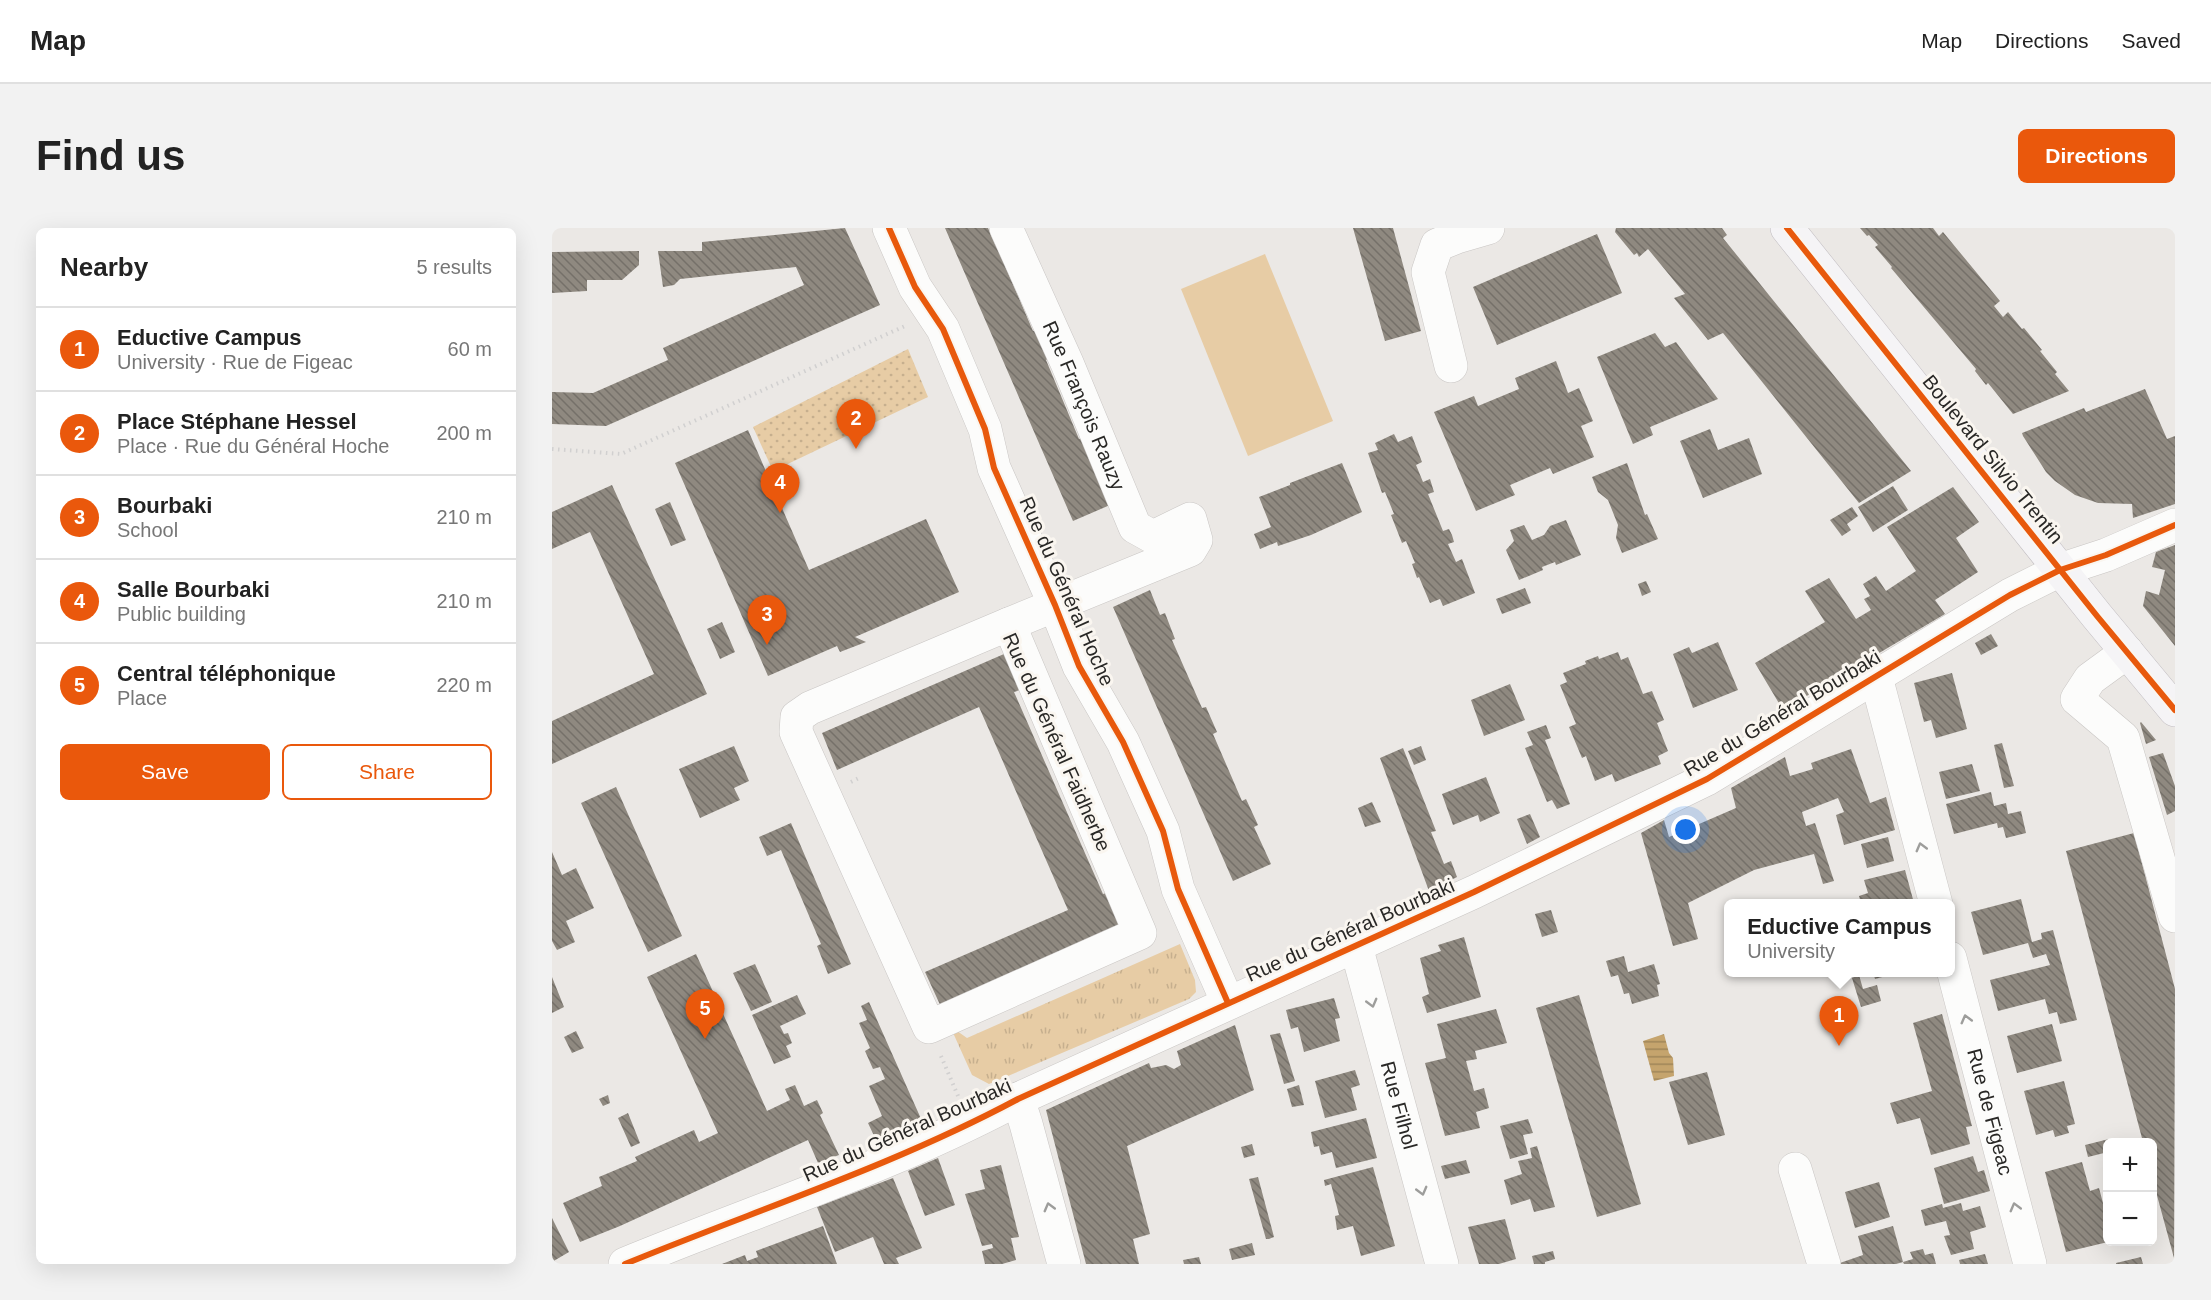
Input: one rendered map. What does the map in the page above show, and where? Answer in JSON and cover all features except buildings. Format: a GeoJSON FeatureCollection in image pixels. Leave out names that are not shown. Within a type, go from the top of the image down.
{"type":"FeatureCollection","features":[{"type":"Feature","properties":{"kind":"main road","name":"Boulevard Silvio Trentin"},"geometry":{"type":"LineString","coordinates":[[1787,228],[2175,710]]}},
{"type":"Feature","properties":{"kind":"street","name":"Rue du Général Hoche"},"geometry":{"type":"LineString","coordinates":[[889,228],[915,287],[948,339],[985,429],[994,468],[1055,604],[1079,666],[1123,742],[1163,831],[1178,889],[1228,1003]]}},
{"type":"Feature","properties":{"kind":"street","name":"Rue François Rauzy"},"geometry":{"type":"LineString","coordinates":[[1006,228],[1067,363],[1135,527],[1153,537],[1190,519],[1196,540],[1190,550],[1055,604]]}},
{"type":"Feature","properties":{"kind":"street"},"geometry":{"type":"LineString","coordinates":[[1451,366],[1428,272],[1437,245],[1488,228]]}},
{"type":"Feature","properties":{"kind":"street","name":"Rue du Général Bourbaki"},"geometry":{"type":"LineString","coordinates":[[625,1264],[871,1168],[971,1124],[1018,1098],[1556,854],[1707,779],[2000,601],[2060,570],[2106,555],[2175,525]]}},
{"type":"Feature","properties":{"kind":"street"},"geometry":{"type":"LineString","coordinates":[[1009,624],[1055,604]]}},
{"type":"Feature","properties":{"kind":"street","name":"Rue du Général Faidherbe"},"geometry":{"type":"LineString","coordinates":[[1009,624],[1140,933],[929,1028],[796,732],[797,717],[810,708],[1009,624]]}},
{"type":"Feature","properties":{"kind":"street"},"geometry":{"type":"LineString","coordinates":[[2127,652],[2090,679],[2077,699],[2123,738],[2175,916]]}},
{"type":"Feature","properties":{"kind":"street"},"geometry":{"type":"LineString","coordinates":[[1876,677],[1935,899]]}},
{"type":"Feature","properties":{"kind":"street","name":"Rue Filhol"},"geometry":{"type":"LineString","coordinates":[[1356,946],[1442,1264]]}},
{"type":"Feature","properties":{"kind":"street","name":"Rue de Figeac"},"geometry":{"type":"LineString","coordinates":[[1955,977],[2030,1264]]}},
{"type":"Feature","properties":{"kind":"street"},"geometry":{"type":"LineString","coordinates":[[1018,1098],[1064,1264]]}},
{"type":"Feature","properties":{"kind":"street"},"geometry":{"type":"LineString","coordinates":[[1795,1169],[1824,1264]]}},
{"type":"Feature","properties":{"kind":"path"},"geometry":{"type":"LineString","coordinates":[[552,448],[621,454],[933,315]]}},
{"type":"Feature","properties":{"kind":"path"},"geometry":{"type":"LineString","coordinates":[[929,1028],[971,1124]]}},
{"type":"Feature","properties":{"kind":"green space"},"geometry":{"type":"Polygon","coordinates":[[[1265,254],[1333,421],[1248,456],[1181,289],[1265,254]]]}},
{"type":"Feature","properties":{"kind":"green space"},"geometry":{"type":"Polygon","coordinates":[[[908,349],[928,397],[773,471],[753,427],[908,349]]]}},
{"type":"Feature","properties":{"kind":"green space"},"geometry":{"type":"Polygon","coordinates":[[[1180,944],[1195,980],[1196,992],[1189,999],[989,1084],[972,1075],[950,1026],[967,1038],[1180,944]]]}},
{"type":"Feature","properties":{"kind":"shaded area"},"geometry":{"type":"Polygon","coordinates":[[[1664,1034],[1669,1053],[1673,1058],[1674,1076],[1654,1081],[1643,1041],[1664,1034]]]}},
{"type":"Feature","properties":{"kind":"cycle path"},"geometry":{"type":"LineString","coordinates":[[889,228],[915,287],[943,329],[985,429],[994,468],[1055,605],[1079,666],[1123,742],[1163,831],[1178,889],[1228,1003]]}},
{"type":"Feature","properties":{"kind":"cycle path"},"geometry":{"type":"LineString","coordinates":[[1787,228],[2097,616],[2175,710]]}},
{"type":"Feature","properties":{"kind":"cycle path"},"geometry":{"type":"LineString","coordinates":[[625,1264],[922,1145],[1018,1099],[1474,892],[1707,779],[2010,595],[2060,570],[2106,555],[2175,525]]}},
{"type":"Feature","properties":{"kind":"place","name":"Place Stéphane Hessel"},"geometry":{"type":"Point","coordinates":[856,449]}},
{"type":"Feature","properties":{"kind":"place","name":"Salle Bourbaki"},"geometry":{"type":"Point","coordinates":[780,513]}},
{"type":"Feature","properties":{"kind":"place","name":"Bourbaki"},"geometry":{"type":"Point","coordinates":[767,645]}},
{"type":"Feature","properties":{"kind":"place","name":"Central téléphonique"},"geometry":{"type":"Point","coordinates":[705,1039]}},
{"type":"Feature","properties":{"kind":"place","name":"Eductive Campus"},"geometry":{"type":"Point","coordinates":[1839,1046]}}]}
